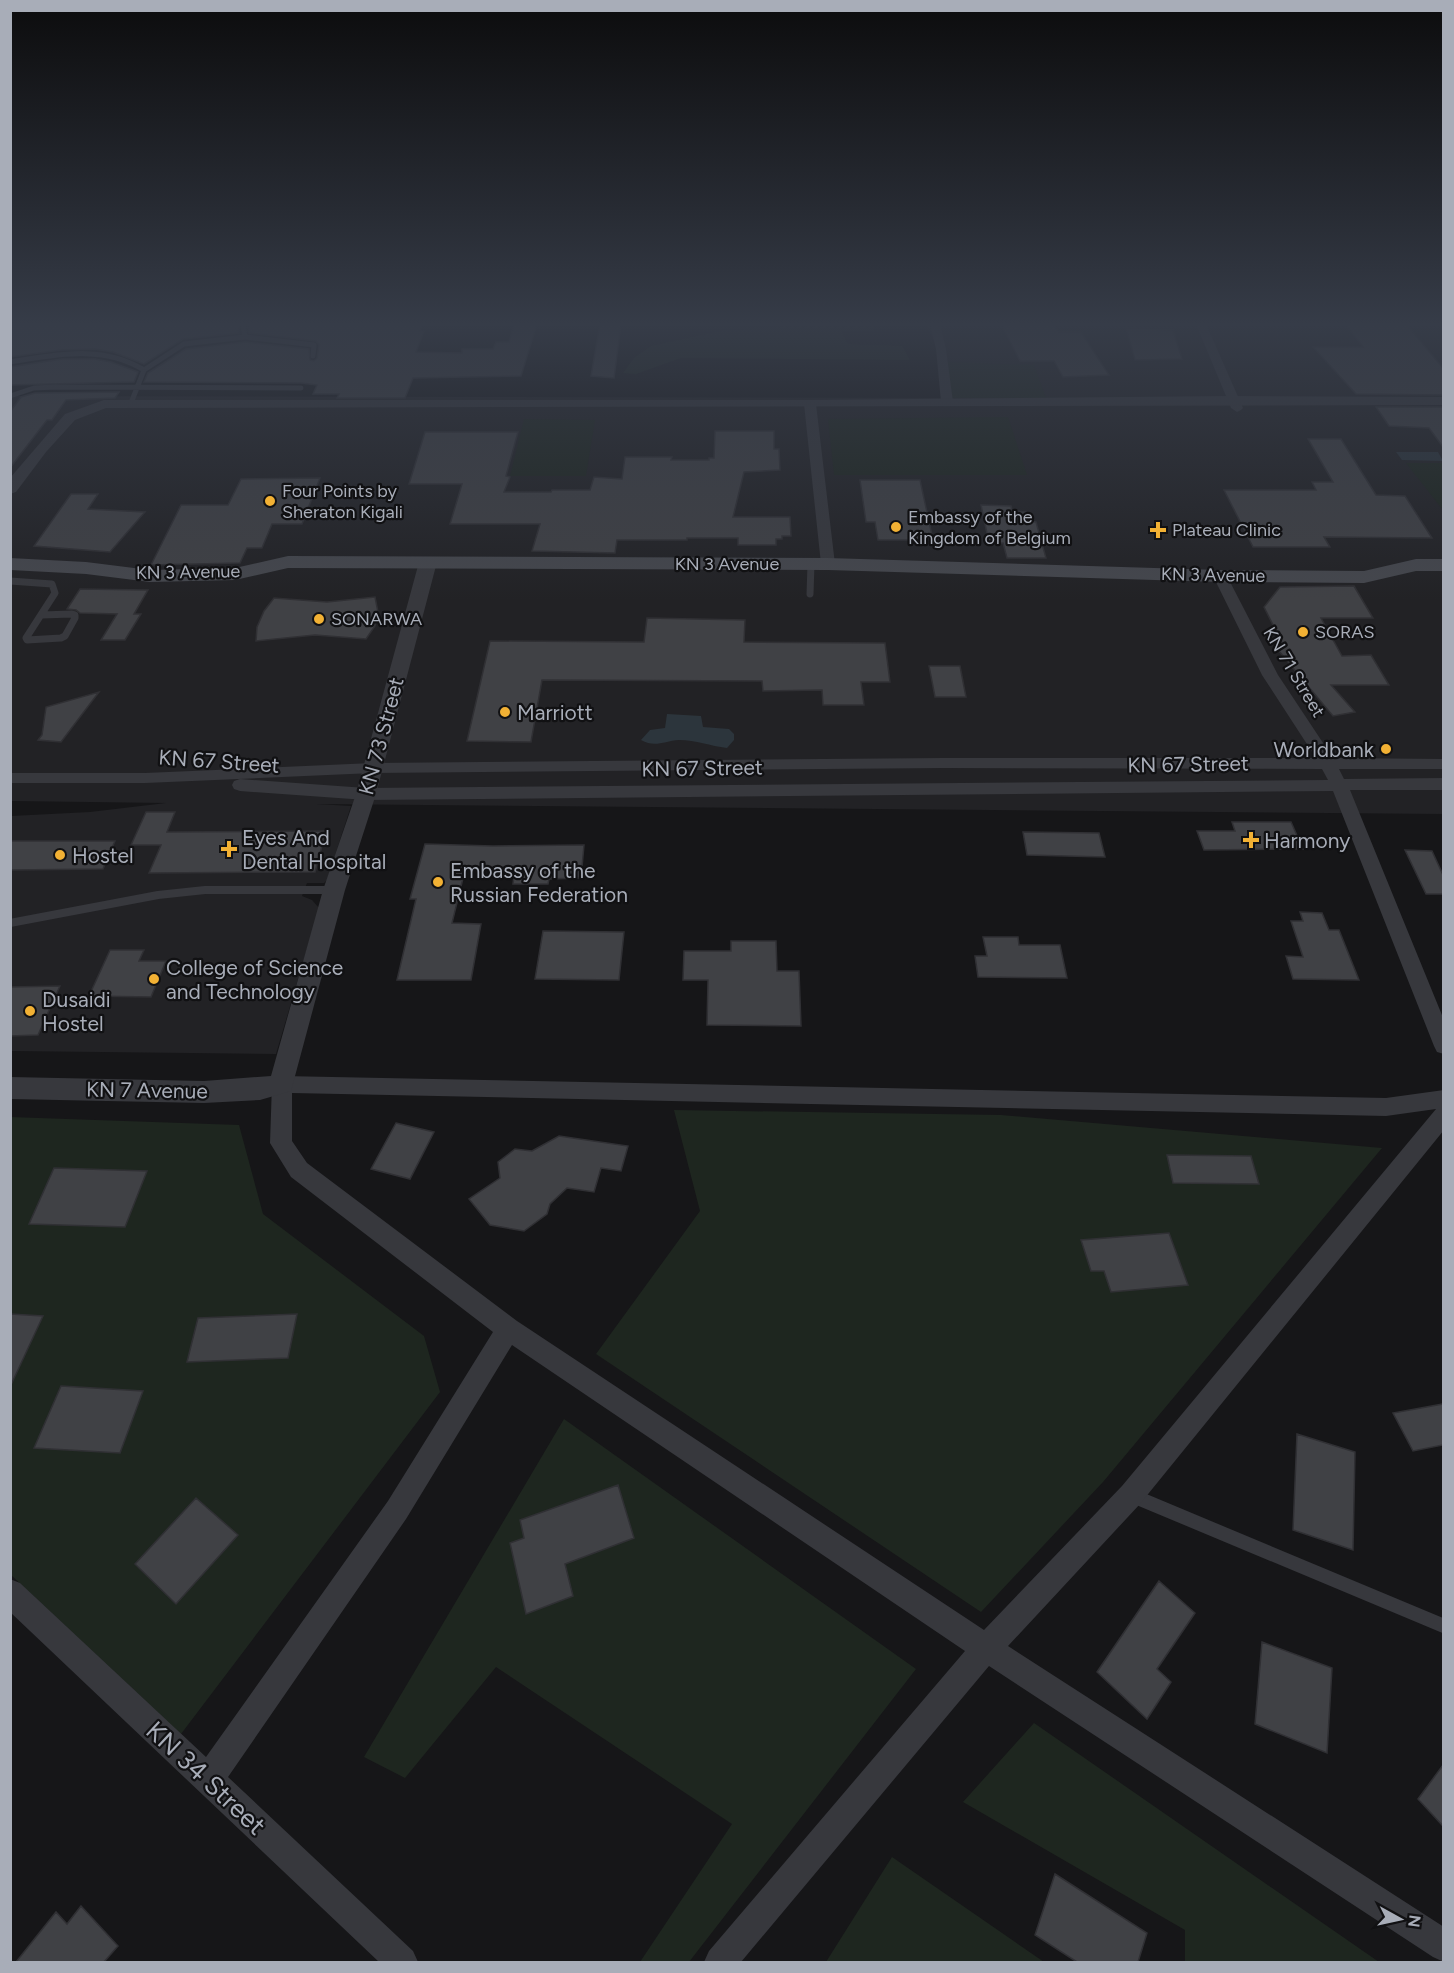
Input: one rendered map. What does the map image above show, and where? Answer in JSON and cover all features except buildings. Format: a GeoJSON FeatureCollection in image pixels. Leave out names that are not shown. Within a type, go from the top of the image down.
{"type":"FeatureCollection","features":[{"type":"Feature","properties":{"kind":"main road","name":"KN 3 Avenue"},"geometry":{"type":"LineString","coordinates":[[10,564],[86,568],[150,576],[236,574],[288,561],[820,564],[1220,576],[1364,577],[1416,565],[1443,565]]}},
{"type":"Feature","properties":{"kind":"street"},"geometry":{"type":"LineString","coordinates":[[10,489],[70,417],[88,416]]}},
{"type":"Feature","properties":{"kind":"street"},"geometry":{"type":"LineString","coordinates":[[811,416],[820,564]]}},
{"type":"Feature","properties":{"kind":"street","name":"KN 73 Street"},"geometry":{"type":"LineString","coordinates":[[282,1084],[334,890],[366,794],[428,562]]}},
{"type":"Feature","properties":{"kind":"street","name":"KN 71 Street"},"geometry":{"type":"LineString","coordinates":[[1220,576],[1270,675],[1328,764],[1339,785],[1443,1046]]}},
{"type":"Feature","properties":{"kind":"street","name":"KN 67 Street"},"geometry":{"type":"LineString","coordinates":[[145,778],[373,768],[944,763],[1443,764]]}},
{"type":"Feature","properties":{"kind":"street"},"geometry":{"type":"LineString","coordinates":[[10,778],[145,778]]}},
{"type":"Feature","properties":{"kind":"street","name":"KN 67 Street"},"geometry":{"type":"LineString","coordinates":[[145,778],[366,794],[1443,784]]}},
{"type":"Feature","properties":{"kind":"street"},"geometry":{"type":"LineString","coordinates":[[1443,1099],[1374,1107],[282,1084],[281,1143],[299,1170],[508,1329],[986,1648],[1443,1946]]}},
{"type":"Feature","properties":{"kind":"street","name":"KN 7 Avenue"},"geometry":{"type":"LineString","coordinates":[[10,1089],[204,1092],[260,1089],[282,1084]]}},
{"type":"Feature","properties":{"kind":"street"},"geometry":{"type":"LineString","coordinates":[[720,1962],[986,1648],[1131,1495],[1443,1114]]}},
{"type":"Feature","properties":{"kind":"street"},"geometry":{"type":"LineString","coordinates":[[208,1780],[397,1510],[508,1329]]}},
{"type":"Feature","properties":{"kind":"street","name":"KN 34 Street"},"geometry":{"type":"LineString","coordinates":[[10,1593],[402,1962]]}},
{"type":"Feature","properties":{"kind":"lane"},"geometry":{"type":"LineString","coordinates":[[810,594],[820,564]]}},
{"type":"Feature","properties":{"kind":"lane"},"geometry":{"type":"LineString","coordinates":[[10,581],[52,584],[55,593],[26,638],[27,640],[61,638],[65,636],[75,618],[75,615],[71,614],[42,615]]}},
{"type":"Feature","properties":{"kind":"lane"},"geometry":{"type":"LineString","coordinates":[[10,923],[158,895],[193,891],[334,890]]}},
{"type":"Feature","properties":{"kind":"lane"},"geometry":{"type":"LineString","coordinates":[[1131,1495],[1443,1626]]}},
{"type":"Feature","properties":{"kind":"shaded area"},"geometry":{"type":"Polygon","coordinates":[[[10,416],[1443,416],[1443,814],[316,804],[351,806],[327,880],[324,883],[307,883],[302,896],[312,900],[319,908],[276,1054],[11,1051],[11,816],[90,812],[166,803],[11,801],[10,416]]]}},
{"type":"Feature","properties":{"kind":"shaded area"},"geometry":{"type":"Polygon","coordinates":[[[1008,417],[1027,475],[834,475],[828,419],[1008,417]]]}},
{"type":"Feature","properties":{"kind":"shaded area"},"geometry":{"type":"Polygon","coordinates":[[[524,419],[595,420],[586,476],[510,476],[524,419]]]}},
{"type":"Feature","properties":{"kind":"shaded area"},"geometry":{"type":"Polygon","coordinates":[[[1396,452],[1438,452],[1443,461],[1402,460],[1396,452]]]}},
{"type":"Feature","properties":{"kind":"shaded area"},"geometry":{"type":"Polygon","coordinates":[[[1406,463],[1444,463],[1443,510],[1406,463]]]}},
{"type":"Feature","properties":{"kind":"shaded area"},"geometry":{"type":"Polygon","coordinates":[[[667,714],[701,716],[703,727],[729,729],[734,734],[734,740],[727,748],[685,740],[655,744],[641,740],[650,730],[665,728],[667,714]]]}},
{"type":"Feature","properties":{"kind":"shaded area"},"geometry":{"type":"Polygon","coordinates":[[[674,1110],[1001,1115],[1382,1148],[1103,1482],[981,1612],[596,1354],[700,1211],[674,1110]]]}},
{"type":"Feature","properties":{"kind":"shaded area"},"geometry":{"type":"Polygon","coordinates":[[[10,1117],[239,1125],[263,1214],[424,1336],[440,1392],[181,1734],[11,1575],[10,1117]]]}},
{"type":"Feature","properties":{"kind":"shaded area"},"geometry":{"type":"Polygon","coordinates":[[[564,1419],[916,1669],[689,1962],[640,1962],[732,1824],[496,1667],[405,1778],[364,1757],[564,1419]]]}},
{"type":"Feature","properties":{"kind":"shaded area"},"geometry":{"type":"Polygon","coordinates":[[[1034,1723],[1379,1962],[1185,1962],[1185,1930],[963,1802],[1034,1723]]]}},
{"type":"Feature","properties":{"kind":"shaded area"},"geometry":{"type":"Polygon","coordinates":[[[892,1857],[1044,1962],[826,1962],[892,1857]]]}},
{"type":"Feature","properties":{"kind":"place","name":"Four Points by Sheraton Kigali"},"geometry":{"type":"Point","coordinates":[270,501]}},
{"type":"Feature","properties":{"kind":"place","name":"Embassy of the Kingdom of Belgium"},"geometry":{"type":"Point","coordinates":[896,527]}},
{"type":"Feature","properties":{"kind":"place","name":"Plateau Clinic"},"geometry":{"type":"Point","coordinates":[1158,530]}},
{"type":"Feature","properties":{"kind":"place","name":"SONARWA"},"geometry":{"type":"Point","coordinates":[319,619]}},
{"type":"Feature","properties":{"kind":"place","name":"SORAS"},"geometry":{"type":"Point","coordinates":[1303,632]}},
{"type":"Feature","properties":{"kind":"place","name":"Marriott"},"geometry":{"type":"Point","coordinates":[505,712]}},
{"type":"Feature","properties":{"kind":"place","name":"Worldbank"},"geometry":{"type":"Point","coordinates":[1386,749]}},
{"type":"Feature","properties":{"kind":"place","name":"Harmony"},"geometry":{"type":"Point","coordinates":[1251,840]}},
{"type":"Feature","properties":{"kind":"place","name":"Eyes And Dental Hospital"},"geometry":{"type":"Point","coordinates":[229,849]}},
{"type":"Feature","properties":{"kind":"place","name":"Hostel"},"geometry":{"type":"Point","coordinates":[60,855]}},
{"type":"Feature","properties":{"kind":"place","name":"Embassy of the Russian Federation"},"geometry":{"type":"Point","coordinates":[438,882]}},
{"type":"Feature","properties":{"kind":"place","name":"College of Science and Technology"},"geometry":{"type":"Point","coordinates":[154,979]}},
{"type":"Feature","properties":{"kind":"place","name":"Dusaidi Hostel"},"geometry":{"type":"Point","coordinates":[30,1011]}}]}
